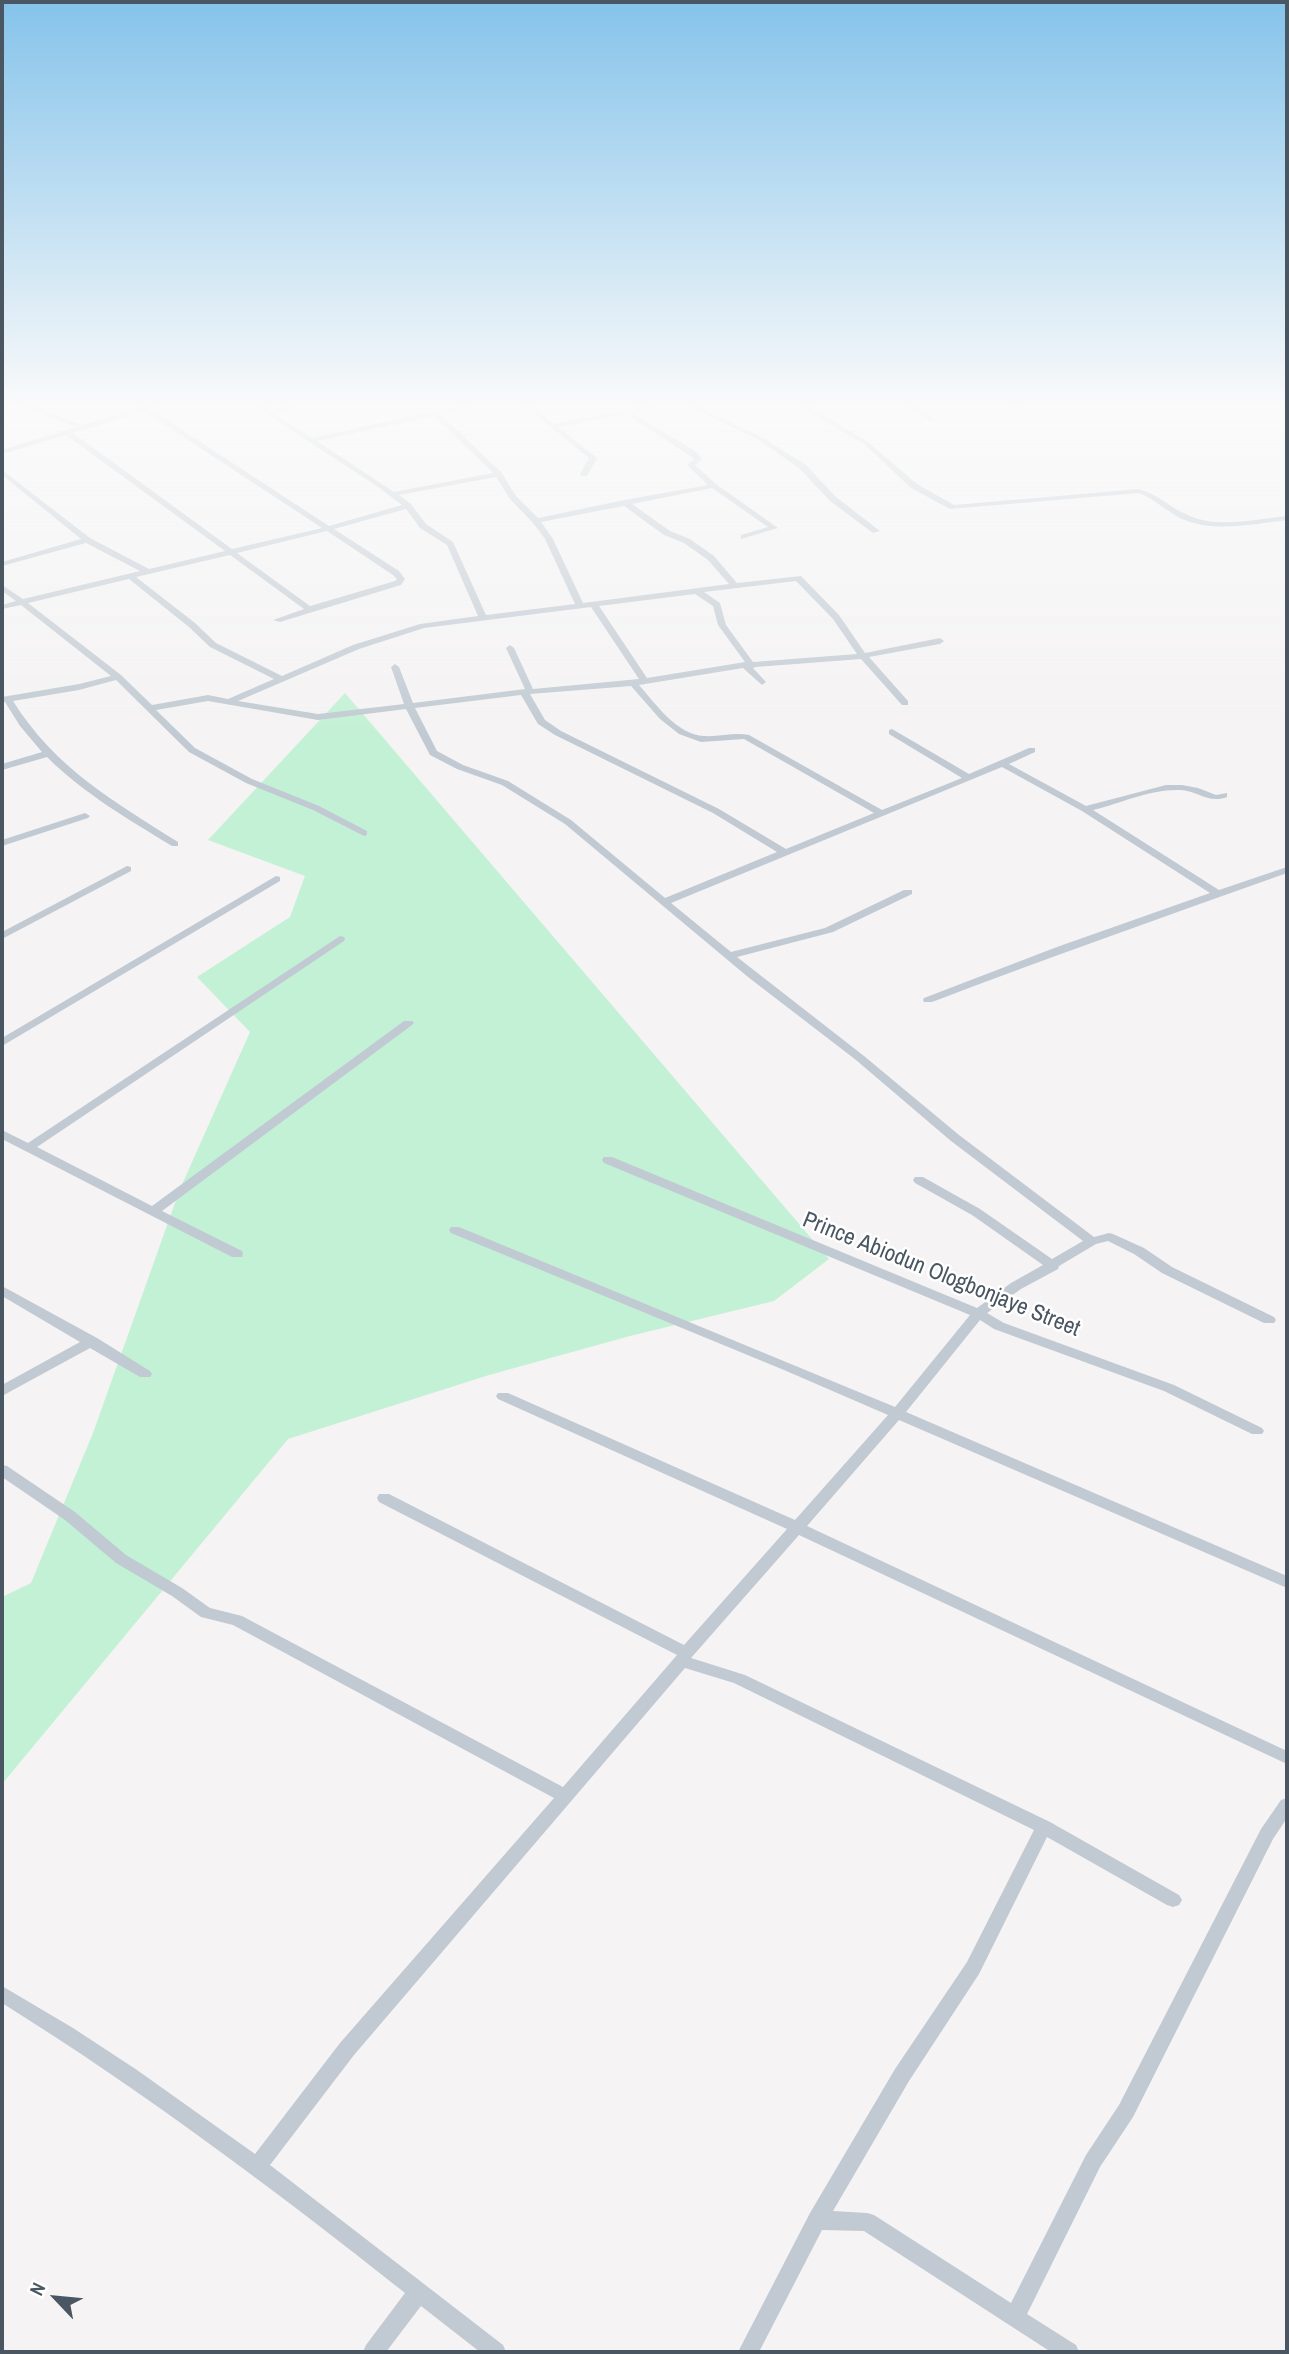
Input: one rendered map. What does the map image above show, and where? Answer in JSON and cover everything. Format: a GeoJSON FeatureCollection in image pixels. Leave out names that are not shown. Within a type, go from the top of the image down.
{"type":"FeatureCollection","features":[{"type":"Feature","properties":{"kind":"street"},"geometry":{"type":"LineString","coordinates":[[57,517],[86,540],[146,571]]}},
{"type":"Feature","properties":{"kind":"street"},"geometry":{"type":"LineString","coordinates":[[186,517],[309,609]]}},
{"type":"Feature","properties":{"kind":"street"},"geometry":{"type":"LineString","coordinates":[[276,621],[398,583],[401,579],[309,517]]}},
{"type":"Feature","properties":{"kind":"street"},"geometry":{"type":"LineString","coordinates":[[2,607],[370,517]]}},
{"type":"Feature","properties":{"kind":"street"},"geometry":{"type":"LineString","coordinates":[[416,517],[423,526],[450,544],[483,618]]}},
{"type":"Feature","properties":{"kind":"street"},"geometry":{"type":"LineString","coordinates":[[533,517],[549,539],[580,606]]}},
{"type":"Feature","properties":{"kind":"street"},"geometry":{"type":"LineString","coordinates":[[536,520],[551,517]]}},
{"type":"Feature","properties":{"kind":"street"},"geometry":{"type":"LineString","coordinates":[[645,517],[667,533],[687,541],[710,558],[736,587]]}},
{"type":"Feature","properties":{"kind":"street"},"geometry":{"type":"LineString","coordinates":[[744,537],[774,528],[758,517]]}},
{"type":"Feature","properties":{"kind":"street"},"geometry":{"type":"LineString","coordinates":[[857,517],[876,531]]}},
{"type":"Feature","properties":{"kind":"street"},"geometry":{"type":"LineString","coordinates":[[1185,517],[1209,524],[1287,518]]}},
{"type":"Feature","properties":{"kind":"street"},"geometry":{"type":"LineString","coordinates":[[2,564],[86,540]]}},
{"type":"Feature","properties":{"kind":"street"},"geometry":{"type":"LineString","coordinates":[[129,575],[213,645],[282,679]]}},
{"type":"Feature","properties":{"kind":"street"},"geometry":{"type":"LineString","coordinates":[[232,700],[356,647],[412,629],[798,578],[836,617],[863,656],[905,703]]}},
{"type":"Feature","properties":{"kind":"street"},"geometry":{"type":"LineString","coordinates":[[2,587],[118,677],[192,750],[249,781],[316,808],[364,833]]}},
{"type":"Feature","properties":{"kind":"street"},"geometry":{"type":"LineString","coordinates":[[696,591],[717,605],[722,625],[748,666],[762,682]]}},
{"type":"Feature","properties":{"kind":"street"},"geometry":{"type":"LineString","coordinates":[[594,606],[644,681]]}},
{"type":"Feature","properties":{"kind":"street"},"geometry":{"type":"LineString","coordinates":[[151,708],[200,698],[232,700],[310,716],[633,683],[748,666],[863,656],[940,641]]}},
{"type":"Feature","properties":{"kind":"street"},"geometry":{"type":"LineString","coordinates":[[510,648],[541,722],[716,811],[784,852]]}},
{"type":"Feature","properties":{"kind":"street"},"geometry":{"type":"LineString","coordinates":[[395,667],[410,707],[433,753],[460,767],[505,783],[568,821],[955,1138],[1092,1241]]}},
{"type":"Feature","properties":{"kind":"street"},"geometry":{"type":"LineString","coordinates":[[118,677],[5,700],[21,725],[46,754],[117,807],[175,844]]}},
{"type":"Feature","properties":{"kind":"street"},"geometry":{"type":"LineString","coordinates":[[633,683],[661,715],[691,737],[746,737],[881,813]]}},
{"type":"Feature","properties":{"kind":"street"},"geometry":{"type":"LineString","coordinates":[[891,732],[969,778]]}},
{"type":"Feature","properties":{"kind":"street"},"geometry":{"type":"LineString","coordinates":[[664,902],[1032,750]]}},
{"type":"Feature","properties":{"kind":"street"},"geometry":{"type":"LineString","coordinates":[[2,767],[46,754]]}},
{"type":"Feature","properties":{"kind":"street"},"geometry":{"type":"LineString","coordinates":[[1003,764],[1085,809],[1220,895]]}},
{"type":"Feature","properties":{"kind":"street"},"geometry":{"type":"LineString","coordinates":[[1085,809],[1109,805],[1166,785],[1193,789],[1216,798],[1224,794]]}},
{"type":"Feature","properties":{"kind":"street"},"geometry":{"type":"LineString","coordinates":[[2,843],[85,816]]}},
{"type":"Feature","properties":{"kind":"street"},"geometry":{"type":"LineString","coordinates":[[2,936],[127,869]]}},
{"type":"Feature","properties":{"kind":"street"},"geometry":{"type":"LineString","coordinates":[[928,1000],[1061,949],[1287,870]]}},
{"type":"Feature","properties":{"kind":"street"},"geometry":{"type":"LineString","coordinates":[[2,1044],[276,879]]}},
{"type":"Feature","properties":{"kind":"street"},"geometry":{"type":"LineString","coordinates":[[730,956],[829,930],[908,892]]}},
{"type":"Feature","properties":{"kind":"street"},"geometry":{"type":"LineString","coordinates":[[30,1147],[340,939]]}},
{"type":"Feature","properties":{"kind":"street"},"geometry":{"type":"LineString","coordinates":[[153,1211],[408,1023]]}},
{"type":"Feature","properties":{"kind":"street"},"geometry":{"type":"LineString","coordinates":[[2,1134],[237,1254]]}},
{"type":"Feature","properties":{"kind":"street","name":"Prince Abiodun Ologbonjaye Street"},"geometry":{"type":"LineString","coordinates":[[608,1160],[978,1313],[999,1326],[1169,1388],[1257,1431]]}},
{"type":"Feature","properties":{"kind":"street"},"geometry":{"type":"LineString","coordinates":[[919,1180],[976,1212],[1053,1266]]}},
{"type":"Feature","properties":{"kind":"street"},"geometry":{"type":"LineString","coordinates":[[455,1230],[789,1367],[1287,1582]]}},
{"type":"Feature","properties":{"kind":"street"},"geometry":{"type":"LineString","coordinates":[[258,2165],[347,2049],[796,1527],[896,1415],[978,1313],[1016,1286],[1092,1241],[1110,1237],[1139,1251],[1167,1270],[1269,1320]]}},
{"type":"Feature","properties":{"kind":"street"},"geometry":{"type":"LineString","coordinates":[[2,1290],[145,1374]]}},
{"type":"Feature","properties":{"kind":"street"},"geometry":{"type":"LineString","coordinates":[[2,1391],[92,1341]]}},
{"type":"Feature","properties":{"kind":"street"},"geometry":{"type":"LineString","coordinates":[[503,1395],[796,1527],[1287,1758]]}},
{"type":"Feature","properties":{"kind":"street"},"geometry":{"type":"LineString","coordinates":[[2,1470],[70,1516],[121,1559],[177,1592],[206,1613],[237,1620],[566,1796]]}},
{"type":"Feature","properties":{"kind":"street"},"geometry":{"type":"LineString","coordinates":[[384,1498],[684,1657],[739,1679],[1044,1827],[1173,1900]]}},
{"type":"Feature","properties":{"kind":"street"},"geometry":{"type":"LineString","coordinates":[[1015,2317],[1093,2161],[1126,2111],[1267,1834],[1287,1805]]}},
{"type":"Feature","properties":{"kind":"street"},"geometry":{"type":"LineString","coordinates":[[748,2352],[817,2220],[902,2075],[973,1968],[1044,1827]]}},
{"type":"Feature","properties":{"kind":"street"},"geometry":{"type":"LineString","coordinates":[[2,1993],[54,2024],[258,2165],[496,2352]]}},
{"type":"Feature","properties":{"kind":"street"},"geometry":{"type":"LineString","coordinates":[[817,2220],[867,2222],[1069,2352]]}},
{"type":"Feature","properties":{"kind":"street"},"geometry":{"type":"LineString","coordinates":[[373,2352],[419,2292]]}},
{"type":"Feature","properties":{"kind":"green space"},"geometry":{"type":"Polygon","coordinates":[[[345,693],[829,1259],[774,1301],[630,1336],[489,1375],[288,1439],[2,1784],[2,1597],[31,1583],[93,1433],[180,1189],[250,1032],[197,977],[290,917],[305,876],[208,840],[345,693]]]}}]}
